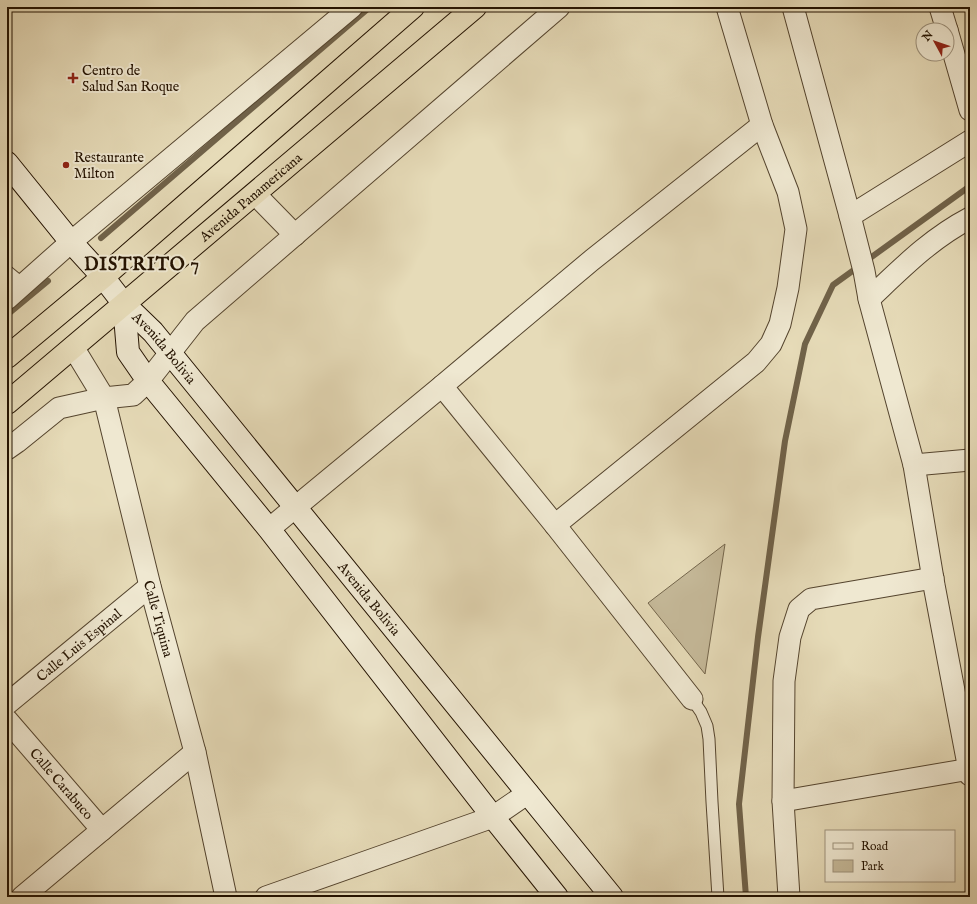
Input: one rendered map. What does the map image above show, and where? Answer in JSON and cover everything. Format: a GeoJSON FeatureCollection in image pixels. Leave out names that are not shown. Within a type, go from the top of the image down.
{"type":"FeatureCollection","features":[{"type":"Feature","properties":{"kind":"highway"},"geometry":{"type":"LineString","coordinates":[[7,357],[104,277],[413,7]]}},
{"type":"Feature","properties":{"kind":"highway","name":"Avenida Panamericana"},"geometry":{"type":"LineString","coordinates":[[7,403],[475,7]]}},
{"type":"Feature","properties":{"kind":"street"},"geometry":{"type":"LineString","coordinates":[[7,299],[72,242],[352,7]]}},
{"type":"Feature","properties":{"kind":"street"},"geometry":{"type":"LineString","coordinates":[[7,450],[59,408],[104,398],[133,395],[148,381],[195,321],[559,7]]}},
{"type":"Feature","properties":{"kind":"street"},"geometry":{"type":"LineString","coordinates":[[555,526],[756,362],[771,344],[780,324],[788,288],[796,229],[788,192],[762,125],[727,7]]}},
{"type":"Feature","properties":{"kind":"street"},"geometry":{"type":"LineString","coordinates":[[783,801],[970,771],[933,578],[914,465],[869,299],[864,271],[850,216],[794,7]]}},
{"type":"Feature","properties":{"kind":"street"},"geometry":{"type":"LineString","coordinates":[[940,7],[945,22]]}},
{"type":"Feature","properties":{"kind":"street"},"geometry":{"type":"LineString","coordinates":[[955,58],[970,110]]}},
{"type":"Feature","properties":{"kind":"street"},"geometry":{"type":"LineString","coordinates":[[269,529],[592,260],[762,125]]}},
{"type":"Feature","properties":{"kind":"street"},"geometry":{"type":"LineString","coordinates":[[850,216],[970,141]]}},
{"type":"Feature","properties":{"kind":"street","name":"Avenida Bolivia"},"geometry":{"type":"LineString","coordinates":[[7,163],[72,242],[104,277],[124,304],[153,332],[612,897]]}},
{"type":"Feature","properties":{"kind":"street"},"geometry":{"type":"LineString","coordinates":[[255,194],[295,235]]}},
{"type":"Feature","properties":{"kind":"street"},"geometry":{"type":"LineString","coordinates":[[869,299],[919,253],[956,225],[970,218]]}},
{"type":"Feature","properties":{"kind":"street","name":"Avenida Bolivia"},"geometry":{"type":"LineString","coordinates":[[124,304],[128,352],[148,381],[269,529],[557,897]]}},
{"type":"Feature","properties":{"kind":"street","name":"Calle Tiquina"},"geometry":{"type":"LineString","coordinates":[[74,347],[104,398],[150,586],[194,752],[226,897]]}},
{"type":"Feature","properties":{"kind":"street"},"geometry":{"type":"LineString","coordinates":[[442,386],[692,699]]}},
{"type":"Feature","properties":{"kind":"street"},"geometry":{"type":"LineString","coordinates":[[914,465],[970,460]]}},
{"type":"Feature","properties":{"kind":"street"},"geometry":{"type":"LineString","coordinates":[[789,897],[783,801],[784,682],[790,637],[799,609],[810,600],[933,578]]}},
{"type":"Feature","properties":{"kind":"street","name":"Calle Luis Espinal"},"geometry":{"type":"LineString","coordinates":[[7,704],[150,586]]}},
{"type":"Feature","properties":{"kind":"street","name":"Calle Carabuco"},"geometry":{"type":"LineString","coordinates":[[7,720],[102,830]]}},
{"type":"Feature","properties":{"kind":"street"},"geometry":{"type":"LineString","coordinates":[[22,897],[194,752]]}},
{"type":"Feature","properties":{"kind":"street"},"geometry":{"type":"LineString","coordinates":[[266,897],[493,817],[528,793]]}},
{"type":"Feature","properties":{"kind":"lane"},"geometry":{"type":"LineString","coordinates":[[7,271],[24,285]]}},
{"type":"Feature","properties":{"kind":"lane"},"geometry":{"type":"LineString","coordinates":[[692,699],[701,712],[707,726],[709,739],[718,897]]}},
{"type":"Feature","properties":{"kind":"green space"},"geometry":{"type":"Polygon","coordinates":[[[725,544],[705,674],[648,603],[725,544]]]}},
{"type":"Feature","properties":{"kind":"waterway"},"geometry":{"type":"LineString","coordinates":[[101,238],[370,7]]}},
{"type":"Feature","properties":{"kind":"waterway"},"geometry":{"type":"LineString","coordinates":[[866,261],[970,186]]}},
{"type":"Feature","properties":{"kind":"waterway"},"geometry":{"type":"LineString","coordinates":[[746,897],[739,804],[758,637],[785,441],[805,344],[833,285],[858,267]]}},
{"type":"Feature","properties":{"kind":"waterway"},"geometry":{"type":"LineString","coordinates":[[7,315],[48,281]]}},
{"type":"Feature","properties":{"kind":"place","name":"Centro de Salud San Roque"},"geometry":{"type":"Point","coordinates":[73,78]}},
{"type":"Feature","properties":{"kind":"place","name":"Restaurante Milton"},"geometry":{"type":"Point","coordinates":[66,165]}},
{"type":"Feature","properties":{"kind":"district","name":"DISTRITO 7"},"geometry":{"type":"Point","coordinates":[142,264]}}]}
